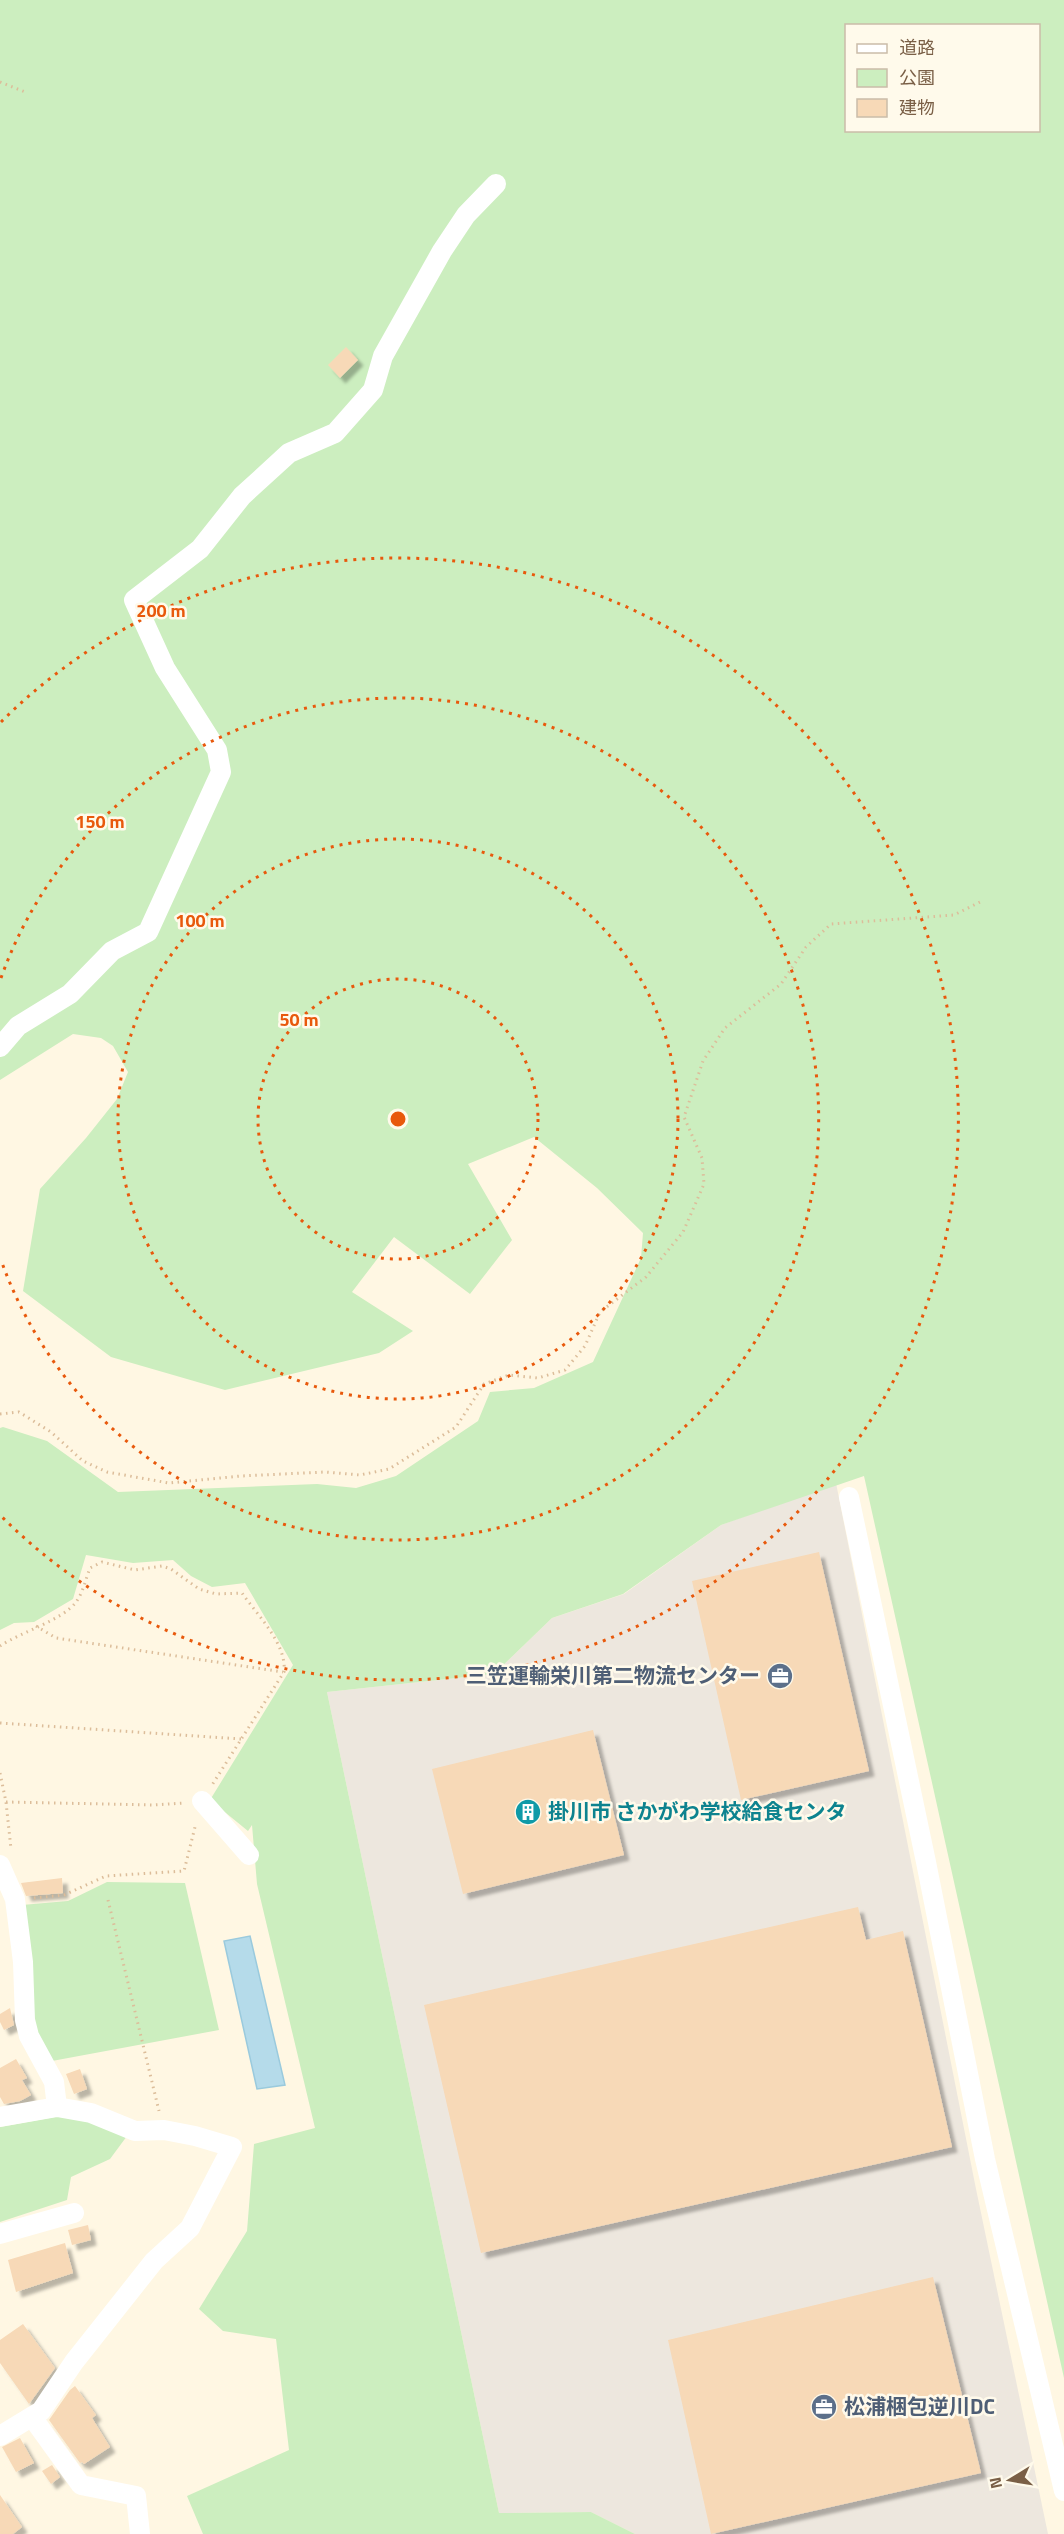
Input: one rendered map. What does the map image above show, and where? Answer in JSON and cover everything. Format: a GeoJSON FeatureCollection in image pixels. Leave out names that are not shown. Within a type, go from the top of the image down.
{"type":"FeatureCollection","features":[{"type":"Feature","properties":{"kind":"street"},"geometry":{"type":"LineString","coordinates":[[0,1047],[18,1026],[70,994],[112,951],[148,932],[221,772],[217,750],[165,668],[134,600],[200,549],[242,496],[289,453],[335,432],[373,390],[383,356],[442,251],[466,215],[496,183]]}},
{"type":"Feature","properties":{"kind":"street"},"geometry":{"type":"LineString","coordinates":[[849,1497],[926,1862],[985,2159],[1064,2491]]}},
{"type":"Feature","properties":{"kind":"street"},"geometry":{"type":"LineString","coordinates":[[202,1801],[249,1855]]}},
{"type":"Feature","properties":{"kind":"street"},"geometry":{"type":"LineString","coordinates":[[0,1865],[15,1899],[23,1962],[25,2020],[29,2036],[54,2082],[57,2107]]}},
{"type":"Feature","properties":{"kind":"street"},"geometry":{"type":"LineString","coordinates":[[0,2117],[57,2107],[91,2113],[135,2131],[164,2130],[232,2147],[190,2228],[154,2261],[74,2362],[41,2411],[0,2436]]}},
{"type":"Feature","properties":{"kind":"street"},"geometry":{"type":"LineString","coordinates":[[0,2234],[74,2213]]}},
{"type":"Feature","properties":{"kind":"street"},"geometry":{"type":"LineString","coordinates":[[32,2417],[81,2486],[136,2496],[140,2534]]}},
{"type":"Feature","properties":{"kind":"path"},"geometry":{"type":"LineString","coordinates":[[0,82],[25,92]]}},
{"type":"Feature","properties":{"kind":"path"},"geometry":{"type":"LineString","coordinates":[[0,1414],[19,1412],[51,1432],[83,1461],[107,1472],[169,1483],[241,1476],[325,1472],[360,1475],[389,1468],[456,1427],[484,1384],[509,1375],[538,1378],[565,1370],[585,1346],[600,1312],[646,1277],[675,1241],[682,1232],[704,1184],[702,1158],[684,1117],[703,1060],[725,1028],[781,984],[806,947],[831,924],[954,915],[980,902]]}},
{"type":"Feature","properties":{"kind":"path"},"geometry":{"type":"LineString","coordinates":[[0,1646],[67,1612],[78,1600],[90,1568],[102,1562],[135,1570],[162,1566],[171,1569],[199,1589],[216,1594],[242,1593],[279,1646],[285,1661],[284,1672],[279,1684],[202,1801],[184,1871],[106,1876],[64,1895],[15,1899]]}},
{"type":"Feature","properties":{"kind":"path"},"geometry":{"type":"LineString","coordinates":[[36,1626],[56,1638],[284,1672]]}},
{"type":"Feature","properties":{"kind":"path"},"geometry":{"type":"LineString","coordinates":[[0,1723],[241,1739]]}},
{"type":"Feature","properties":{"kind":"path"},"geometry":{"type":"LineString","coordinates":[[0,1773],[6,1802],[153,1805],[202,1801]]}},
{"type":"Feature","properties":{"kind":"path"},"geometry":{"type":"LineString","coordinates":[[108,1900],[164,2130]]}},
{"type":"Feature","properties":{"kind":"shaded area"},"geometry":{"type":"Polygon","coordinates":[[[836,1483],[976,2189],[1048,2534],[635,2534],[591,2512],[499,2513],[327,1692],[494,1674],[552,1618],[624,1594],[721,1525],[836,1483]]]}},
{"type":"Feature","properties":{"kind":"green space"},"geometry":{"type":"Polygon","coordinates":[[[0,0],[1064,0],[1064,2378],[864,1476],[721,1525],[623,1594],[552,1618],[494,1674],[327,1692],[499,2513],[591,2512],[635,2534],[203,2534],[187,2496],[289,2450],[276,2339],[223,2331],[199,2309],[247,2231],[254,2144],[315,2128],[257,1884],[252,1825],[248,1831],[210,1800],[293,1665],[245,1583],[212,1587],[191,1576],[173,1560],[133,1563],[86,1555],[73,1599],[34,1622],[14,1623],[0,1630],[0,1428],[47,1441],[118,1492],[317,1484],[356,1488],[396,1476],[478,1421],[490,1392],[534,1388],[593,1362],[641,1258],[643,1233],[597,1188],[534,1137],[468,1164],[512,1240],[470,1294],[394,1237],[352,1292],[413,1331],[379,1353],[225,1390],[111,1357],[23,1291],[40,1189],[117,1099],[128,1072],[113,1046],[101,1038],[73,1034],[0,1080],[0,0]]]}},
{"type":"Feature","properties":{"kind":"green space"},"geometry":{"type":"Polygon","coordinates":[[[107,1882],[185,1883],[219,2030],[52,2061],[30,2022],[22,1905],[68,1901],[107,1882]]]}},
{"type":"Feature","properties":{"kind":"green space"},"geometry":{"type":"Polygon","coordinates":[[[66,2115],[104,2125],[127,2136],[110,2159],[71,2177],[67,2200],[0,2222],[0,2127],[66,2115]]]}},
{"type":"Feature","properties":{"kind":"water"},"geometry":{"type":"Polygon","coordinates":[[[250,1936],[285,2085],[257,2089],[224,1941],[250,1936]]]}},
{"type":"Feature","properties":{"kind":"building"},"geometry":{"type":"Polygon","coordinates":[[[346,347],[358,360],[340,378],[328,365],[346,347]]]}},
{"type":"Feature","properties":{"kind":"building","name":"三笠運輸栄川第二物流センター"},"geometry":{"type":"Polygon","coordinates":[[[819,1552],[869,1771],[741,1800],[692,1581],[819,1552]]]}},
{"type":"Feature","properties":{"kind":"building","name":"掛川市 さかがわ学校給食センタ"},"geometry":{"type":"Polygon","coordinates":[[[593,1730],[624,1855],[463,1894],[432,1769],[593,1730]]]}},
{"type":"Feature","properties":{"kind":"building"},"geometry":{"type":"Polygon","coordinates":[[[62,1878],[63,1893],[26,1896],[21,1883],[62,1878]]]}},
{"type":"Feature","properties":{"kind":"building"},"geometry":{"type":"Polygon","coordinates":[[[858,1907],[866,1940],[903,1931],[952,2147],[481,2253],[424,2005],[858,1907]]]}},
{"type":"Feature","properties":{"kind":"building"},"geometry":{"type":"Polygon","coordinates":[[[10,2008],[14,2025],[4,2030],[0,2022],[0,2014],[10,2008]]]}},
{"type":"Feature","properties":{"kind":"building"},"geometry":{"type":"Polygon","coordinates":[[[16,2059],[27,2078],[22,2080],[31,2095],[20,2101],[4,2104],[0,2097],[0,2068],[16,2059]]]}},
{"type":"Feature","properties":{"kind":"building"},"geometry":{"type":"Polygon","coordinates":[[[80,2069],[87,2089],[74,2094],[66,2074],[80,2069]]]}},
{"type":"Feature","properties":{"kind":"building"},"geometry":{"type":"Polygon","coordinates":[[[88,2225],[91,2240],[72,2245],[68,2230],[88,2225]]]}},
{"type":"Feature","properties":{"kind":"building"},"geometry":{"type":"Polygon","coordinates":[[[65,2243],[73,2273],[16,2292],[8,2260],[65,2243]]]}},
{"type":"Feature","properties":{"kind":"building","name":"松浦梱包逆川DC"},"geometry":{"type":"Polygon","coordinates":[[[933,2277],[981,2473],[711,2534],[668,2340],[933,2277]]]}},
{"type":"Feature","properties":{"kind":"building"},"geometry":{"type":"Polygon","coordinates":[[[23,2324],[55,2368],[29,2404],[0,2363],[0,2340],[23,2324]]]}},
{"type":"Feature","properties":{"kind":"building"},"geometry":{"type":"Polygon","coordinates":[[[75,2386],[96,2415],[92,2418],[110,2447],[84,2464],[80,2463],[49,2420],[75,2386]]]}},
{"type":"Feature","properties":{"kind":"building"},"geometry":{"type":"Polygon","coordinates":[[[20,2438],[34,2463],[16,2472],[2,2447],[20,2438]]]}},
{"type":"Feature","properties":{"kind":"building"},"geometry":{"type":"Polygon","coordinates":[[[52,2465],[60,2477],[51,2484],[42,2471],[52,2465]]]}},
{"type":"Feature","properties":{"kind":"building"},"geometry":{"type":"Polygon","coordinates":[[[0,2495],[22,2527],[13,2534],[0,2534],[0,2495]]]}},
{"type":"Feature","properties":{"kind":"place","name":"三笠運輸栄川第二物流センター"},"geometry":{"type":"Point","coordinates":[780,1676]}},
{"type":"Feature","properties":{"kind":"place","name":"掛川市 さかがわ学校給食センタ"},"geometry":{"type":"Point","coordinates":[528,1812]}},
{"type":"Feature","properties":{"kind":"place","name":"松浦梱包逆川DC"},"geometry":{"type":"Point","coordinates":[824,2407]}}]}
